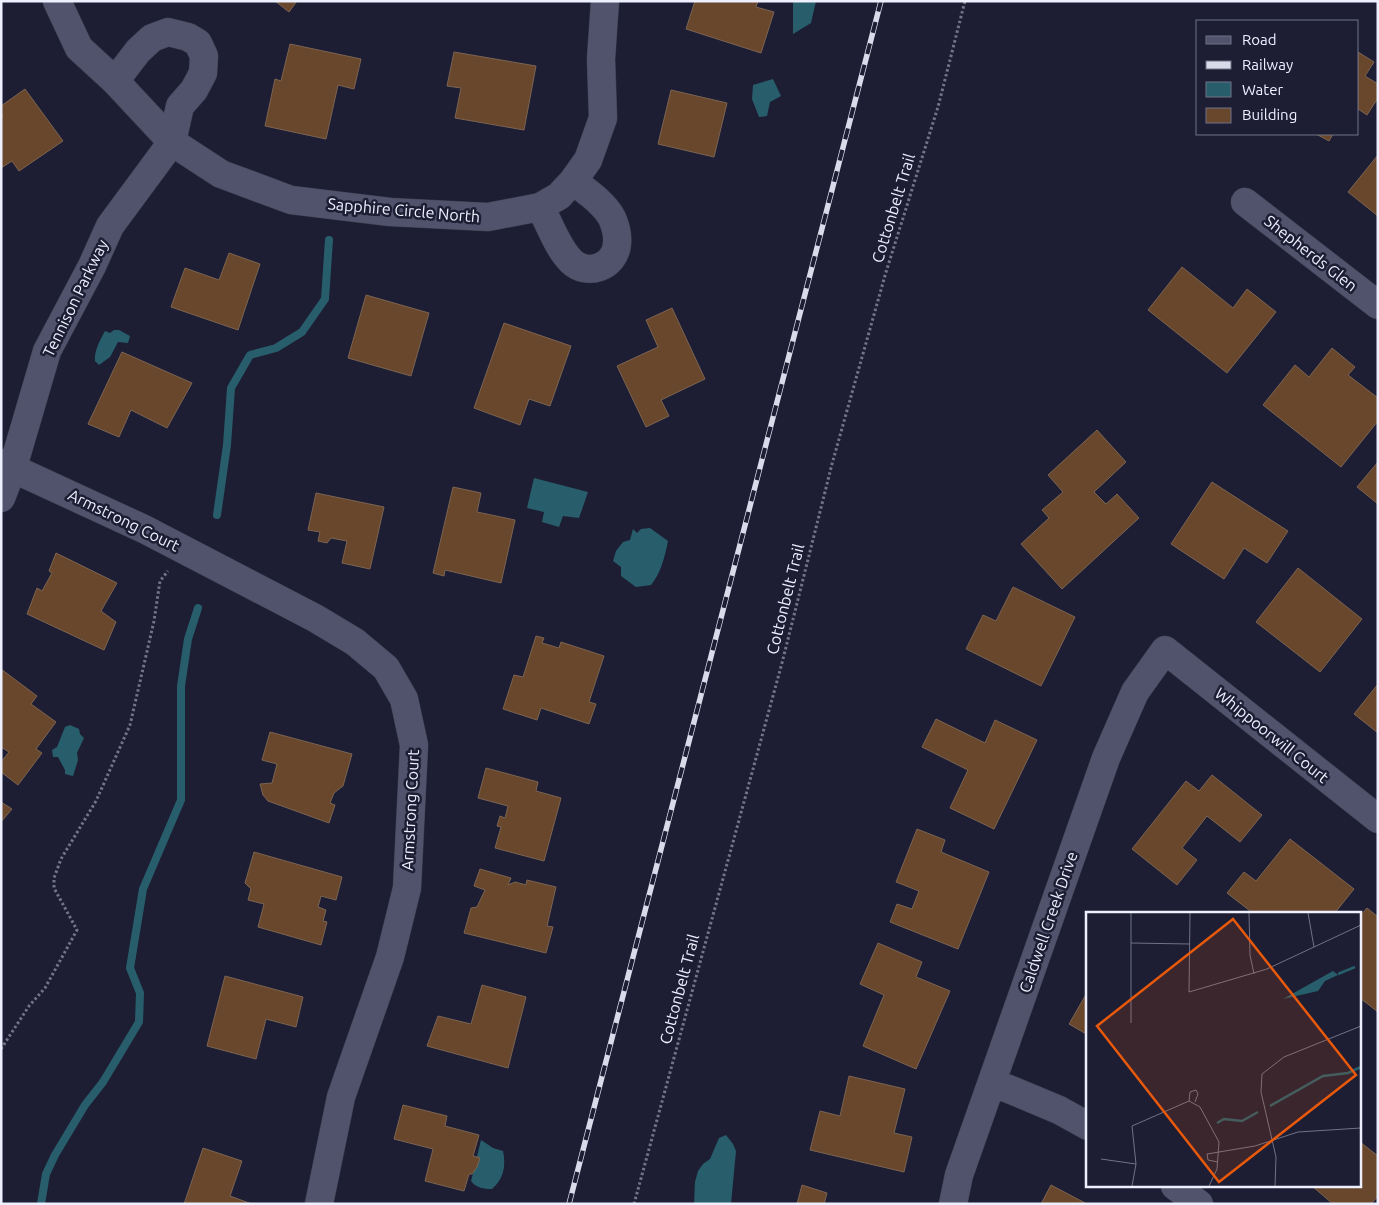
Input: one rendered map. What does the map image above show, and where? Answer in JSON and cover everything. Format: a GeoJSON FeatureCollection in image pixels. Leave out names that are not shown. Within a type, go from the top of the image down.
{"type":"FeatureCollection","features":[{"type":"Feature","properties":{"kind":"street","name":"Sapphire Circle North"},"geometry":{"type":"LineString","coordinates":[[57,1],[80,48],[115,81],[172,142],[221,174],[291,200],[390,212],[488,217],[540,207],[559,196],[588,160],[603,118],[601,58],[605,1]]}},
{"type":"Feature","properties":{"kind":"street"},"geometry":{"type":"LineString","coordinates":[[115,81],[138,51],[152,38],[168,32],[188,37],[198,43],[204,56],[203,73],[194,90],[180,106],[172,142]]}},
{"type":"Feature","properties":{"kind":"street","name":"Tennison Parkway"},"geometry":{"type":"LineString","coordinates":[[1,498],[7,465],[47,351],[92,266],[110,226],[172,142]]}},
{"type":"Feature","properties":{"kind":"street"},"geometry":{"type":"LineString","coordinates":[[540,207],[558,242],[571,261],[580,267],[592,270],[604,266],[612,257],[617,246],[617,231],[611,216],[597,200],[573,181]]}},
{"type":"Feature","properties":{"kind":"street","name":"Shepherds Glen"},"geometry":{"type":"LineString","coordinates":[[1245,202],[1378,305]]}},
{"type":"Feature","properties":{"kind":"street","name":"Armstrong Court"},"geometry":{"type":"LineString","coordinates":[[7,465],[144,528],[315,618],[347,637],[386,668],[404,699],[414,745],[406,888],[390,957],[341,1097],[319,1204]]}},
{"type":"Feature","properties":{"kind":"street","name":"Whippoorwill Court"},"geometry":{"type":"LineString","coordinates":[[1165,650],[1378,819]]}},
{"type":"Feature","properties":{"kind":"street","name":"Caldwell Creek Drive"},"geometry":{"type":"LineString","coordinates":[[952,1204],[959,1176],[1106,758],[1135,692],[1165,650]]}},
{"type":"Feature","properties":{"kind":"street"},"geometry":{"type":"LineString","coordinates":[[992,1082],[1059,1110],[1086,1125]]}},
{"type":"Feature","properties":{"kind":"street"},"geometry":{"type":"LineString","coordinates":[[1178,1188],[1199,1204]]}},
{"type":"Feature","properties":{"kind":"path","name":"Cottonbelt Trail"},"geometry":{"type":"LineString","coordinates":[[634,1204],[782,663],[832,464],[886,272],[938,107],[965,1]]}},
{"type":"Feature","properties":{"kind":"path"},"geometry":{"type":"LineString","coordinates":[[1,1049],[29,1006],[45,988],[76,930],[54,888],[54,878],[61,858],[96,802],[130,725],[154,620],[160,581],[168,570]]}},
{"type":"Feature","properties":{"kind":"water"},"geometry":{"type":"Polygon","coordinates":[[[793,1],[816,1],[811,23],[793,34],[793,1]]]}},
{"type":"Feature","properties":{"kind":"water"},"geometry":{"type":"Polygon","coordinates":[[[773,79],[781,96],[770,102],[767,116],[759,117],[752,99],[753,85],[773,79]]]}},
{"type":"Feature","properties":{"kind":"water"},"geometry":{"type":"Polygon","coordinates":[[[114,330],[119,330],[130,336],[128,343],[118,342],[110,357],[99,365],[95,361],[95,357],[99,342],[105,331],[110,333],[114,330]]]}},
{"type":"Feature","properties":{"kind":"water"},"geometry":{"type":"Polygon","coordinates":[[[534,478],[588,492],[579,518],[563,516],[559,527],[542,522],[544,512],[527,508],[534,478]]]}},
{"type":"Feature","properties":{"kind":"water"},"geometry":{"type":"Polygon","coordinates":[[[650,528],[668,541],[660,570],[651,585],[636,587],[621,576],[621,567],[613,561],[616,551],[623,542],[630,540],[633,529],[637,533],[641,529],[650,528]]]}},
{"type":"Feature","properties":{"kind":"water"},"geometry":{"type":"Polygon","coordinates":[[[70,725],[79,729],[80,734],[84,738],[77,753],[78,760],[73,776],[65,774],[65,770],[58,757],[53,757],[52,750],[57,747],[65,727],[70,725]]]}},
{"type":"Feature","properties":{"kind":"water"},"geometry":{"type":"Polygon","coordinates":[[[726,1135],[736,1151],[731,1204],[694,1204],[695,1182],[698,1171],[710,1159],[719,1138],[726,1135]]]}},
{"type":"Feature","properties":{"kind":"water"},"geometry":{"type":"Polygon","coordinates":[[[481,1140],[493,1148],[503,1151],[502,1176],[492,1189],[480,1188],[471,1181],[481,1140]]]}},
{"type":"Feature","properties":{"kind":"building"},"geometry":{"type":"Polygon","coordinates":[[[275,1],[297,1],[289,12],[275,1]]]}},
{"type":"Feature","properties":{"kind":"building"},"geometry":{"type":"Polygon","coordinates":[[[695,1],[758,1],[756,7],[774,12],[761,53],[686,29],[695,1]]]}},
{"type":"Feature","properties":{"kind":"building"},"geometry":{"type":"Polygon","coordinates":[[[290,44],[361,59],[354,89],[338,85],[326,139],[265,126],[275,79],[281,81],[290,44]]]}},
{"type":"Feature","properties":{"kind":"building"},"geometry":{"type":"Polygon","coordinates":[[[454,52],[536,66],[524,130],[455,118],[461,88],[447,86],[454,52]]]}},
{"type":"Feature","properties":{"kind":"building"},"geometry":{"type":"Polygon","coordinates":[[[1359,53],[1374,62],[1365,76],[1378,84],[1378,98],[1367,115],[1359,110],[1359,53]]]}},
{"type":"Feature","properties":{"kind":"building"},"geometry":{"type":"Polygon","coordinates":[[[25,89],[63,141],[19,171],[12,161],[1,168],[1,119],[3,117],[1,106],[25,89]]]}},
{"type":"Feature","properties":{"kind":"building"},"geometry":{"type":"Polygon","coordinates":[[[671,90],[727,103],[714,157],[658,144],[671,90]]]}},
{"type":"Feature","properties":{"kind":"building"},"geometry":{"type":"Polygon","coordinates":[[[1318,135],[1332,135],[1329,141],[1318,135]]]}},
{"type":"Feature","properties":{"kind":"building"},"geometry":{"type":"Polygon","coordinates":[[[1378,155],[1378,216],[1348,192],[1378,155]]]}},
{"type":"Feature","properties":{"kind":"building"},"geometry":{"type":"Polygon","coordinates":[[[229,253],[260,264],[238,330],[171,307],[185,268],[219,280],[229,253]]]}},
{"type":"Feature","properties":{"kind":"building"},"geometry":{"type":"Polygon","coordinates":[[[1182,267],[1233,308],[1247,289],[1276,312],[1227,373],[1148,310],[1182,267]]]}},
{"type":"Feature","properties":{"kind":"building"},"geometry":{"type":"Polygon","coordinates":[[[366,295],[429,313],[411,376],[348,358],[366,295]]]}},
{"type":"Feature","properties":{"kind":"building"},"geometry":{"type":"Polygon","coordinates":[[[672,308],[705,379],[661,400],[669,416],[646,427],[617,366],[658,347],[646,320],[672,308]]]}},
{"type":"Feature","properties":{"kind":"building"},"geometry":{"type":"Polygon","coordinates":[[[504,323],[571,346],[550,406],[529,399],[520,425],[474,408],[504,323]]]}},
{"type":"Feature","properties":{"kind":"building"},"geometry":{"type":"Polygon","coordinates":[[[1332,348],[1355,367],[1348,375],[1378,398],[1378,421],[1341,467],[1263,405],[1295,365],[1309,377],[1332,348]]]}},
{"type":"Feature","properties":{"kind":"building"},"geometry":{"type":"Polygon","coordinates":[[[122,352],[192,383],[167,428],[131,410],[119,437],[88,424],[122,352]]]}},
{"type":"Feature","properties":{"kind":"building"},"geometry":{"type":"Polygon","coordinates":[[[1097,430],[1126,462],[1094,492],[1106,504],[1117,494],[1139,518],[1062,589],[1021,544],[1049,518],[1042,510],[1063,492],[1048,475],[1097,430]]]}},
{"type":"Feature","properties":{"kind":"building"},"geometry":{"type":"Polygon","coordinates":[[[1378,462],[1378,504],[1357,487],[1378,462]]]}},
{"type":"Feature","properties":{"kind":"building"},"geometry":{"type":"Polygon","coordinates":[[[1212,482],[1288,531],[1267,563],[1244,548],[1224,579],[1171,544],[1212,482]]]}},
{"type":"Feature","properties":{"kind":"building"},"geometry":{"type":"Polygon","coordinates":[[[453,487],[481,493],[477,512],[515,520],[501,583],[445,570],[444,576],[433,573],[453,487]]]}},
{"type":"Feature","properties":{"kind":"building"},"geometry":{"type":"Polygon","coordinates":[[[316,493],[384,507],[370,569],[342,563],[347,541],[331,538],[327,543],[318,541],[320,532],[308,530],[316,493]]]}},
{"type":"Feature","properties":{"kind":"building"},"geometry":{"type":"Polygon","coordinates":[[[56,553],[117,583],[101,611],[116,622],[104,650],[27,614],[37,588],[42,591],[52,573],[49,571],[56,553]]]}},
{"type":"Feature","properties":{"kind":"building"},"geometry":{"type":"Polygon","coordinates":[[[1298,568],[1362,619],[1320,672],[1256,622],[1298,568]]]}},
{"type":"Feature","properties":{"kind":"building"},"geometry":{"type":"Polygon","coordinates":[[[1013,587],[1075,617],[1041,686],[966,649],[983,615],[996,621],[1013,587]]]}},
{"type":"Feature","properties":{"kind":"building"},"geometry":{"type":"Polygon","coordinates":[[[536,636],[544,638],[542,643],[559,648],[561,642],[604,656],[589,702],[596,704],[589,724],[541,708],[537,720],[503,709],[514,675],[523,677],[536,636]]]}},
{"type":"Feature","properties":{"kind":"building"},"geometry":{"type":"Polygon","coordinates":[[[1,669],[37,696],[31,704],[56,722],[36,749],[42,753],[18,785],[1,772],[1,762],[9,752],[1,747],[1,669]]]}},
{"type":"Feature","properties":{"kind":"building"},"geometry":{"type":"Polygon","coordinates":[[[1378,684],[1378,733],[1354,714],[1378,684]]]}},
{"type":"Feature","properties":{"kind":"building"},"geometry":{"type":"Polygon","coordinates":[[[936,719],[985,743],[995,720],[1037,740],[994,829],[950,808],[968,770],[922,747],[936,719]]]}},
{"type":"Feature","properties":{"kind":"building"},"geometry":{"type":"Polygon","coordinates":[[[270,732],[352,754],[343,786],[334,793],[330,803],[335,805],[329,823],[268,801],[263,795],[260,784],[272,783],[277,764],[262,760],[270,732]]]}},
{"type":"Feature","properties":{"kind":"building"},"geometry":{"type":"Polygon","coordinates":[[[486,768],[538,782],[536,791],[561,798],[544,861],[495,848],[501,827],[497,826],[500,816],[505,818],[508,806],[478,798],[486,768]]]}},
{"type":"Feature","properties":{"kind":"building"},"geometry":{"type":"Polygon","coordinates":[[[1212,775],[1262,815],[1240,842],[1207,816],[1182,848],[1197,860],[1177,885],[1132,849],[1186,781],[1199,791],[1212,775]]]}},
{"type":"Feature","properties":{"kind":"building"},"geometry":{"type":"Polygon","coordinates":[[[1,802],[12,809],[1,822],[1,802]]]}},
{"type":"Feature","properties":{"kind":"building"},"geometry":{"type":"Polygon","coordinates":[[[917,829],[945,840],[941,852],[989,872],[958,949],[890,922],[897,904],[912,909],[919,891],[896,882],[917,829]]]}},
{"type":"Feature","properties":{"kind":"building"},"geometry":{"type":"Polygon","coordinates":[[[1290,839],[1354,889],[1336,912],[1251,912],[1227,893],[1244,872],[1256,881],[1290,839]]]}},
{"type":"Feature","properties":{"kind":"building"},"geometry":{"type":"Polygon","coordinates":[[[254,852],[342,877],[336,900],[321,896],[318,907],[326,910],[323,921],[327,922],[321,945],[258,927],[264,904],[248,900],[251,889],[245,883],[254,852]]]}},
{"type":"Feature","properties":{"kind":"building"},"geometry":{"type":"Polygon","coordinates":[[[480,869],[511,878],[508,885],[515,882],[526,885],[527,880],[556,887],[547,926],[553,927],[546,953],[464,933],[471,908],[477,907],[485,890],[474,886],[480,869]]]}},
{"type":"Feature","properties":{"kind":"building"},"geometry":{"type":"Polygon","coordinates":[[[1367,908],[1378,917],[1378,1012],[1362,1000],[1362,914],[1367,908]]]}},
{"type":"Feature","properties":{"kind":"building"},"geometry":{"type":"Polygon","coordinates":[[[878,943],[922,962],[916,977],[950,991],[916,1069],[863,1046],[884,995],[860,984],[878,943]]]}},
{"type":"Feature","properties":{"kind":"building"},"geometry":{"type":"Polygon","coordinates":[[[225,976],[303,997],[296,1027],[266,1019],[256,1059],[207,1046],[225,976]]]}},
{"type":"Feature","properties":{"kind":"building"},"geometry":{"type":"Polygon","coordinates":[[[482,985],[526,997],[508,1068],[427,1046],[438,1016],[471,1024],[482,985]]]}},
{"type":"Feature","properties":{"kind":"building"},"geometry":{"type":"Polygon","coordinates":[[[1086,994],[1086,1034],[1069,1024],[1086,994]]]}},
{"type":"Feature","properties":{"kind":"building"},"geometry":{"type":"Polygon","coordinates":[[[849,1076],[905,1089],[894,1133],[912,1137],[904,1172],[810,1150],[820,1111],[840,1116],[849,1076]]]}},
{"type":"Feature","properties":{"kind":"building"},"geometry":{"type":"Polygon","coordinates":[[[403,1105],[447,1116],[445,1126],[479,1135],[473,1156],[480,1158],[477,1167],[472,1174],[469,1174],[464,1191],[425,1181],[433,1149],[394,1139],[403,1105]]]}},
{"type":"Feature","properties":{"kind":"building"},"geometry":{"type":"Polygon","coordinates":[[[1362,1144],[1378,1156],[1378,1196],[1371,1204],[1333,1204],[1314,1188],[1362,1188],[1362,1144]]]}},
{"type":"Feature","properties":{"kind":"building"},"geometry":{"type":"Polygon","coordinates":[[[203,1148],[242,1161],[230,1196],[252,1204],[184,1204],[203,1148]]]}},
{"type":"Feature","properties":{"kind":"building"},"geometry":{"type":"Polygon","coordinates":[[[802,1185],[827,1193],[824,1204],[797,1204],[802,1185]]]}},
{"type":"Feature","properties":{"kind":"building"},"geometry":{"type":"Polygon","coordinates":[[[1051,1185],[1087,1204],[1041,1204],[1051,1185]]]}},
{"type":"Feature","properties":{"kind":"waterway"},"geometry":{"type":"LineString","coordinates":[[217,515],[227,445],[231,388],[250,355],[276,348],[302,332],[325,299],[329,240]]}},
{"type":"Feature","properties":{"kind":"waterway"},"geometry":{"type":"LineString","coordinates":[[41,1204],[46,1174],[55,1155],[85,1105],[103,1082],[139,1022],[140,993],[130,968],[143,889],[181,800],[181,686],[188,639],[198,608]]}},
{"type":"Feature","properties":{"kind":"railway"},"geometry":{"type":"LineString","coordinates":[[569,1204],[881,1]]}}]}
